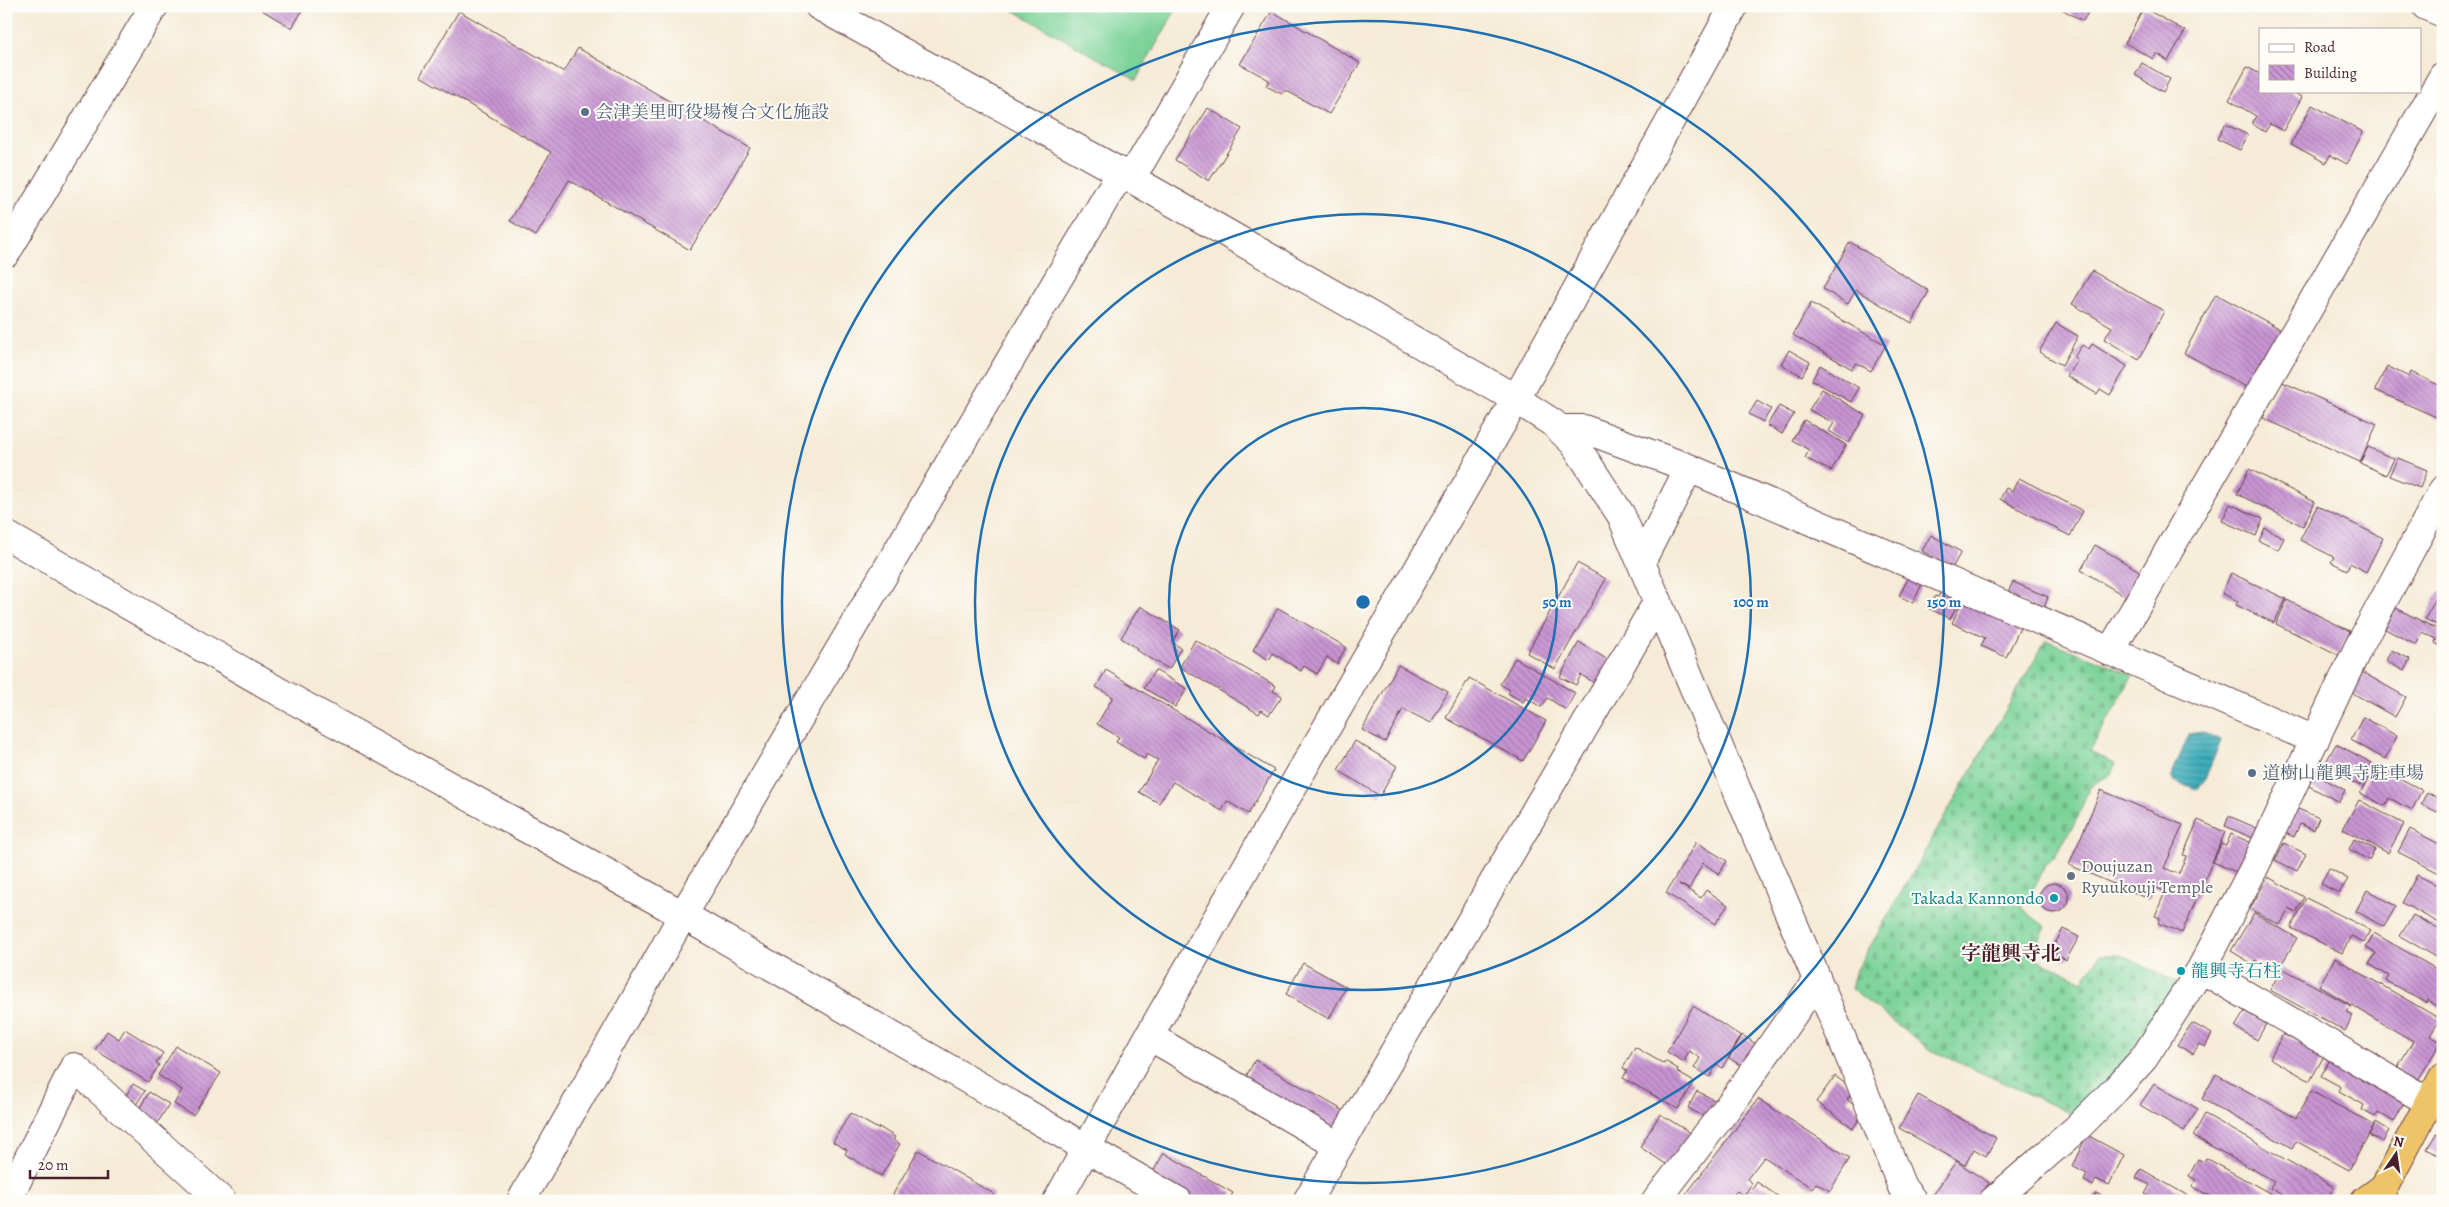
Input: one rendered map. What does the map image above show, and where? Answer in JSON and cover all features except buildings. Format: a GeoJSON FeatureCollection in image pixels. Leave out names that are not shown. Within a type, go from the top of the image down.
{"type":"FeatureCollection","features":[{"type":"Feature","properties":{"kind":"highway"},"geometry":{"type":"LineString","coordinates":[[2365,1201],[2384,1187],[2438,1089]]}},
{"type":"Feature","properties":{"kind":"street"},"geometry":{"type":"LineString","coordinates":[[6,254],[154,6]]}},
{"type":"Feature","properties":{"kind":"street"},"geometry":{"type":"LineString","coordinates":[[819,6],[1127,176],[1516,399],[1559,429],[1574,443],[1598,477],[1621,515],[1902,1187],[1913,1201]]}},
{"type":"Feature","properties":{"kind":"street"},"geometry":{"type":"LineString","coordinates":[[521,1201],[683,915],[1114,184],[1127,176],[1141,162],[1231,6]]}},
{"type":"Feature","properties":{"kind":"street"},"geometry":{"type":"LineString","coordinates":[[1058,1201],[1149,1036],[1516,399],[1734,6]]}},
{"type":"Feature","properties":{"kind":"street"},"geometry":{"type":"LineString","coordinates":[[2426,6],[2443,13]]}},
{"type":"Feature","properties":{"kind":"street"},"geometry":{"type":"LineString","coordinates":[[2110,652],[2443,76]]}},
{"type":"Feature","properties":{"kind":"street"},"geometry":{"type":"LineString","coordinates":[[1559,429],[1584,429],[1689,468],[2315,740]]}},
{"type":"Feature","properties":{"kind":"street"},"geometry":{"type":"LineString","coordinates":[[1641,562],[1689,468]]}},
{"type":"Feature","properties":{"kind":"street"},"geometry":{"type":"LineString","coordinates":[[1993,1201],[2076,1129],[2144,1058],[2201,969],[2254,868],[2358,648],[2443,490]]}},
{"type":"Feature","properties":{"kind":"street"},"geometry":{"type":"LineString","coordinates":[[6,535],[283,694],[683,915],[1178,1201]]}},
{"type":"Feature","properties":{"kind":"street"},"geometry":{"type":"LineString","coordinates":[[1307,1201],[1658,601]]}},
{"type":"Feature","properties":{"kind":"street"},"geometry":{"type":"LineString","coordinates":[[2201,969],[2438,1089]]}},
{"type":"Feature","properties":{"kind":"street"},"geometry":{"type":"LineString","coordinates":[[1656,1201],[1737,1095],[1817,980]]}},
{"type":"Feature","properties":{"kind":"street"},"geometry":{"type":"LineString","coordinates":[[1149,1036],[1339,1146]]}},
{"type":"Feature","properties":{"kind":"street"},"geometry":{"type":"LineString","coordinates":[[7,1201],[74,1067],[222,1201]]}},
{"type":"Feature","properties":{"kind":"green space"},"geometry":{"type":"Polygon","coordinates":[[[1006,6],[1178,6],[1136,80],[1006,6]]]}},
{"type":"Feature","properties":{"kind":"green space"},"geometry":{"type":"Polygon","coordinates":[[[2046,640],[2133,675],[2090,751],[2115,763],[2111,775],[2089,788],[2078,817],[2054,858],[2045,864],[2038,881],[2021,908],[2046,927],[2031,956],[2083,981],[2100,955],[2121,955],[2178,983],[2122,1066],[2074,1115],[1929,1049],[1851,989],[1855,973],[2046,640]]]}},
{"type":"Feature","properties":{"kind":"water"},"geometry":{"type":"Polygon","coordinates":[[[2202,732],[2221,741],[2204,781],[2197,789],[2174,781],[2171,777],[2189,734],[2202,732]]]}},
{"type":"Feature","properties":{"kind":"place","name":"会津美里町役場複合文化施設"},"geometry":{"type":"Point","coordinates":[585,112]}},
{"type":"Feature","properties":{"kind":"place","name":"道樹山龍興寺駐車場"},"geometry":{"type":"Point","coordinates":[2252,773]}},
{"type":"Feature","properties":{"kind":"place","name":"Doujuzan Ryuukouji Temple"},"geometry":{"type":"Point","coordinates":[2071,876]}},
{"type":"Feature","properties":{"kind":"place","name":"Takada Kannondo"},"geometry":{"type":"Point","coordinates":[2054,898]}},
{"type":"Feature","properties":{"kind":"place","name":"龍興寺石柱"},"geometry":{"type":"Point","coordinates":[2181,971]}},
{"type":"Feature","properties":{"kind":"district","name":"字龍興寺北"},"geometry":{"type":"Point","coordinates":[2011,953]}}]}
